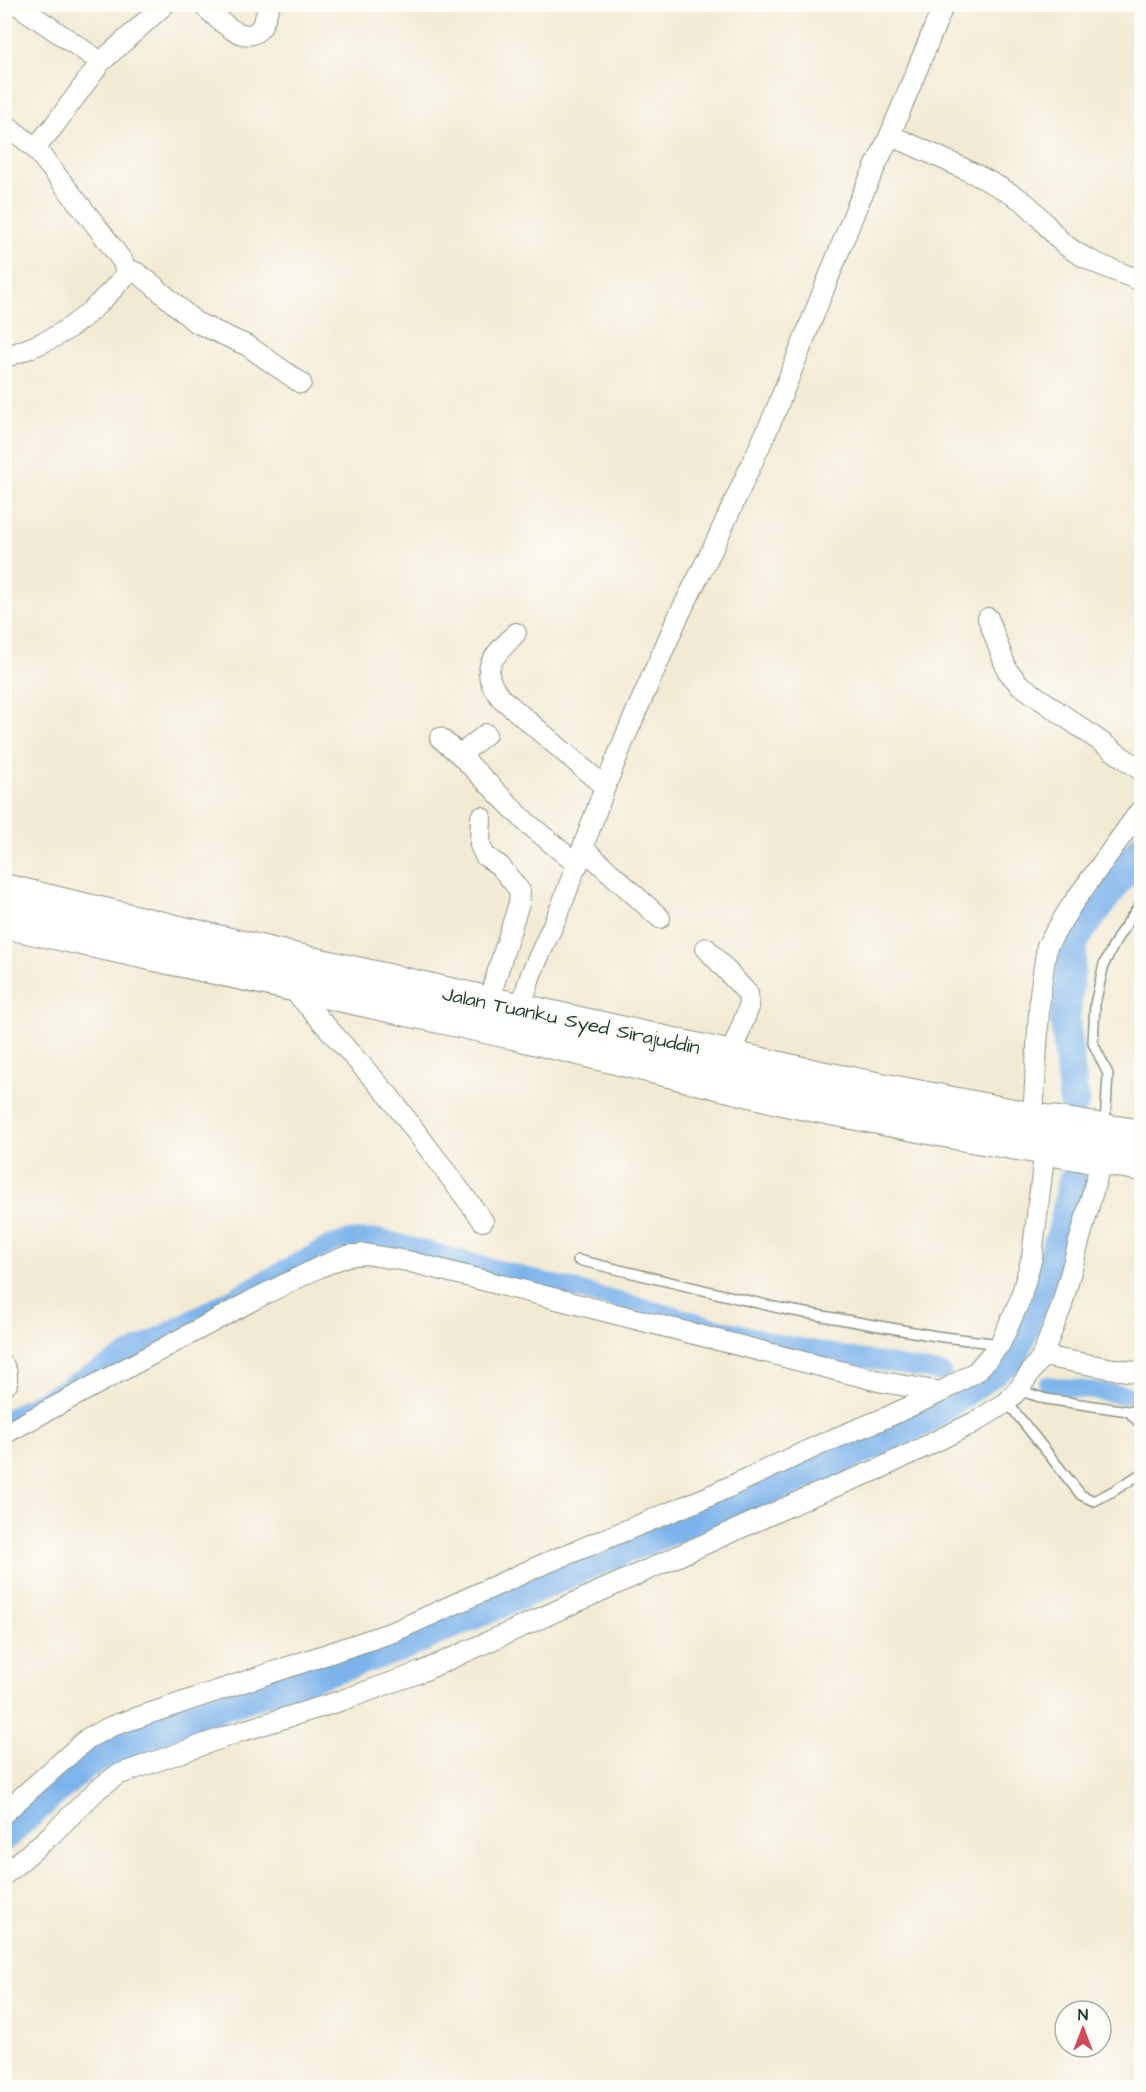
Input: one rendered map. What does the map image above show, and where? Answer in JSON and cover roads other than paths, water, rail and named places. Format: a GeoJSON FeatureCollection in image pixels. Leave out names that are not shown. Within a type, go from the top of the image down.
{"type":"FeatureCollection","features":[{"type":"Feature","properties":{"kind":"highway","name":"Jalan Tuanku Syed Sirajuddin"},"geometry":{"type":"LineString","coordinates":[[4,890],[488,1003],[516,1022],[791,1101],[1045,1149],[1103,1144],[1142,1136]]}},
{"type":"Feature","properties":{"kind":"highway","name":"Jalan Tuanku Syed Sirajuddin"},"geometry":{"type":"LineString","coordinates":[[4,922],[289,985],[730,1056],[825,1078],[1033,1119],[1103,1144],[1142,1165]]}},
{"type":"Feature","properties":{"kind":"street"},"geometry":{"type":"LineString","coordinates":[[16,4],[102,62]]}},
{"type":"Feature","properties":{"kind":"street"},"geometry":{"type":"LineString","coordinates":[[34,148],[53,127],[102,62],[165,4]]}},
{"type":"Feature","properties":{"kind":"street"},"geometry":{"type":"LineString","coordinates":[[202,4],[236,33],[249,34],[260,28],[270,4]]}},
{"type":"Feature","properties":{"kind":"street"},"geometry":{"type":"LineString","coordinates":[[516,1022],[531,974],[580,857],[605,787],[669,638],[762,441],[857,206],[890,135],[944,4]]}},
{"type":"Feature","properties":{"kind":"street"},"geometry":{"type":"LineString","coordinates":[[4,123],[34,148],[98,228],[125,268],[126,275],[82,319],[56,336],[4,358]]}},
{"type":"Feature","properties":{"kind":"street"},"geometry":{"type":"LineString","coordinates":[[890,135],[1024,202],[1066,246],[1142,281]]}},
{"type":"Feature","properties":{"kind":"street"},"geometry":{"type":"LineString","coordinates":[[125,268],[137,273],[152,284],[195,322],[248,346],[301,383]]}},
{"type":"Feature","properties":{"kind":"street"},"geometry":{"type":"LineString","coordinates":[[988,618],[1007,670],[1019,684],[1142,771]]}},
{"type":"Feature","properties":{"kind":"street"},"geometry":{"type":"LineString","coordinates":[[516,633],[490,664],[488,676],[490,686],[605,787]]}},
{"type":"Feature","properties":{"kind":"street"},"geometry":{"type":"LineString","coordinates":[[460,756],[486,734]]}},
{"type":"Feature","properties":{"kind":"street"},"geometry":{"type":"LineString","coordinates":[[440,738],[526,822],[580,857],[660,918]]}},
{"type":"Feature","properties":{"kind":"street"},"geometry":{"type":"LineString","coordinates":[[1033,1119],[1040,993],[1047,946],[1071,906],[1142,808]]}},
{"type":"Feature","properties":{"kind":"street"},"geometry":{"type":"LineString","coordinates":[[481,818],[480,844],[485,856],[500,866],[520,891],[519,903],[488,1003]]}},
{"type":"Feature","properties":{"kind":"street"},"geometry":{"type":"LineString","coordinates":[[706,948],[748,994],[749,1007],[730,1056]]}},
{"type":"Feature","properties":{"kind":"street"},"geometry":{"type":"LineString","coordinates":[[289,985],[389,1096],[483,1221]]}},
{"type":"Feature","properties":{"kind":"street"},"geometry":{"type":"LineString","coordinates":[[4,1875],[50,1836],[98,1789],[117,1775],[421,1672],[809,1497],[879,1469],[975,1422],[1012,1396],[1042,1356],[1061,1308],[1103,1144]]}},
{"type":"Feature","properties":{"kind":"street"},"geometry":{"type":"LineString","coordinates":[[4,1813],[88,1738],[112,1726],[393,1632],[539,1566],[705,1498],[941,1392],[977,1371],[1000,1344],[1020,1300],[1032,1257],[1045,1149]]}},
{"type":"Feature","properties":{"kind":"street"},"geometry":{"type":"LineString","coordinates":[[4,1434],[253,1299],[347,1256],[365,1254],[407,1260],[883,1382],[941,1392]]}},
{"type":"Feature","properties":{"kind":"street"},"geometry":{"type":"LineString","coordinates":[[1042,1356],[1114,1370],[1142,1372]]}},
{"type":"Feature","properties":{"kind":"street"},"geometry":{"type":"LineString","coordinates":[[4,1366],[7,1372],[7,1384],[4,1386]]}},
{"type":"Feature","properties":{"kind":"lane"},"geometry":{"type":"LineString","coordinates":[[1103,1144],[1108,1074],[1093,1042],[1095,1004],[1104,964],[1119,935],[1142,902]]}},
{"type":"Feature","properties":{"kind":"lane"},"geometry":{"type":"LineString","coordinates":[[578,1260],[783,1310],[936,1336],[1000,1344]]}},
{"type":"Feature","properties":{"kind":"lane"},"geometry":{"type":"LineString","coordinates":[[1012,1396],[1142,1412]]}},
{"type":"Feature","properties":{"kind":"lane"},"geometry":{"type":"LineString","coordinates":[[1012,1396],[1081,1495],[1094,1501],[1142,1473]]}},
{"type":"Feature","properties":{"kind":"lane"},"geometry":{"type":"LineString","coordinates":[[1128,1411],[1142,1426]]}},
{"type":"Feature","properties":{"kind":"waterway"},"geometry":{"type":"LineString","coordinates":[[1074,1103],[1065,1020],[1073,941],[1142,847]]}},
{"type":"Feature","properties":{"kind":"waterway"},"geometry":{"type":"LineString","coordinates":[[4,1836],[85,1764],[185,1718],[400,1647],[622,1550],[830,1465],[924,1421],[1013,1357],[1062,1233],[1073,1181]]}},
{"type":"Feature","properties":{"kind":"waterway"},"geometry":{"type":"LineString","coordinates":[[4,1420],[329,1245],[349,1239],[380,1238],[778,1343],[942,1373]]}},
{"type":"Feature","properties":{"kind":"waterway"},"geometry":{"type":"LineString","coordinates":[[1047,1385],[1142,1397]]}}]}
